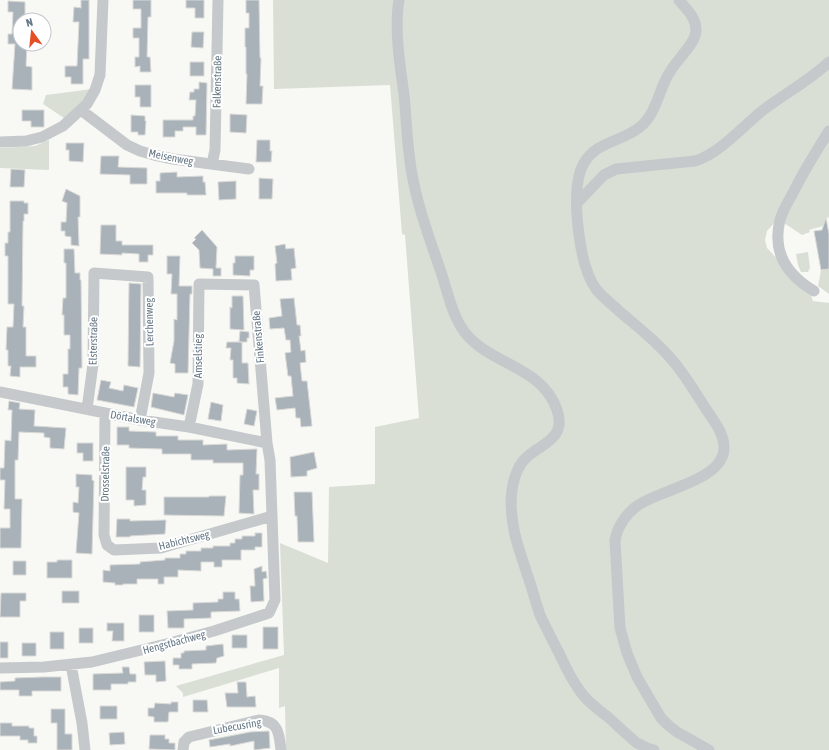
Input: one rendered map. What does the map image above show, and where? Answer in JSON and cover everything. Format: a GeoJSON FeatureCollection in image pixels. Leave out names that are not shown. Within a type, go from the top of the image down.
{"type":"FeatureCollection","features":[{"type":"Feature","properties":{"kind":"street"},"geometry":{"type":"LineString","coordinates":[[0,142],[26,141],[42,138],[63,126],[87,104],[95,90],[100,75],[103,0]]}},
{"type":"Feature","properties":{"kind":"street","name":"Falkenstraße"},"geometry":{"type":"LineString","coordinates":[[212,164],[215,150],[218,0]]}},
{"type":"Feature","properties":{"kind":"street"},"geometry":{"type":"LineString","coordinates":[[399,0],[397,16],[399,58],[413,184],[456,315],[463,330],[474,343],[523,371],[539,383],[550,395],[558,412],[559,422],[557,433],[550,441],[524,459],[519,466],[512,498],[512,516],[515,535],[538,608],[572,680],[582,695],[637,743],[654,750]]}},
{"type":"Feature","properties":{"kind":"street"},"geometry":{"type":"LineString","coordinates":[[678,0],[694,18],[696,30],[694,38],[669,74],[653,110],[645,123],[626,136],[600,147],[586,159],[578,178],[578,231],[582,253],[593,285],[603,296],[659,346],[673,361],[692,387],[723,440],[724,451],[717,464],[707,473],[689,483],[650,498],[637,506],[622,522],[617,531],[615,541],[620,628],[627,653],[637,677],[661,718],[677,732],[709,750]]}},
{"type":"Feature","properties":{"kind":"street"},"geometry":{"type":"LineString","coordinates":[[578,202],[604,175],[616,169],[695,161],[704,158],[715,151],[762,111],[829,62]]}},
{"type":"Feature","properties":{"kind":"street","name":"Meisenweg"},"geometry":{"type":"LineString","coordinates":[[81,110],[123,142],[140,151],[160,156],[249,169]]}},
{"type":"Feature","properties":{"kind":"street"},"geometry":{"type":"LineString","coordinates":[[814,291],[796,278],[782,260],[778,247],[779,229],[780,220],[804,170],[829,131]]}},
{"type":"Feature","properties":{"kind":"street","name":"Elsterstraße"},"geometry":{"type":"LineString","coordinates":[[87,409],[93,364],[94,273]]}},
{"type":"Feature","properties":{"kind":"street","name":"Lerchenweg"},"geometry":{"type":"LineString","coordinates":[[94,273],[148,276],[149,374],[140,420]]}},
{"type":"Feature","properties":{"kind":"street","name":"Amselstieg"},"geometry":{"type":"LineString","coordinates":[[189,427],[198,384],[199,284]]}},
{"type":"Feature","properties":{"kind":"street","name":"Finkenstraße"},"geometry":{"type":"LineString","coordinates":[[199,284],[254,285],[267,443]]}},
{"type":"Feature","properties":{"kind":"street","name":"Dörtalsweg"},"geometry":{"type":"LineString","coordinates":[[0,392],[140,420],[189,427],[267,443]]}},
{"type":"Feature","properties":{"kind":"street","name":"Drosselstraße"},"geometry":{"type":"LineString","coordinates":[[104,535],[105,413]]}},
{"type":"Feature","properties":{"kind":"street"},"geometry":{"type":"LineString","coordinates":[[267,443],[270,460],[272,516]]}},
{"type":"Feature","properties":{"kind":"street","name":"Habichtsweg"},"geometry":{"type":"LineString","coordinates":[[104,535],[107,545],[114,550],[161,548],[272,516]]}},
{"type":"Feature","properties":{"kind":"street","name":"Hengstbachweg"},"geometry":{"type":"LineString","coordinates":[[0,668],[71,665],[99,660],[214,631],[269,613],[275,600],[272,516]]}},
{"type":"Feature","properties":{"kind":"street"},"geometry":{"type":"LineString","coordinates":[[71,665],[81,717],[84,750]]}},
{"type":"Feature","properties":{"kind":"street","name":"Lubecusring"},"geometry":{"type":"LineString","coordinates":[[183,750],[186,740],[193,735],[259,720],[270,722],[275,726],[279,735],[281,750]]}},
{"type":"Feature","properties":{"kind":"shaded area"},"geometry":{"type":"Polygon","coordinates":[[[273,0],[829,0],[829,218],[827,217],[823,226],[809,230],[810,232],[802,235],[778,219],[767,231],[765,240],[767,248],[811,295],[813,301],[829,303],[829,750],[286,750],[285,706],[279,708],[279,668],[183,697],[183,693],[176,686],[284,655],[280,543],[328,563],[329,487],[375,484],[375,427],[419,418],[405,235],[402,234],[390,85],[274,89],[273,0]]]}},
{"type":"Feature","properties":{"kind":"shaded area"},"geometry":{"type":"Polygon","coordinates":[[[92,89],[81,104],[64,118],[43,104],[46,95],[92,89]]]}},
{"type":"Feature","properties":{"kind":"shaded area"},"geometry":{"type":"Polygon","coordinates":[[[49,140],[49,170],[0,168],[0,148],[35,146],[49,140]]]}},
{"type":"Feature","properties":{"kind":"shaded area"},"geometry":{"type":"Polygon","coordinates":[[[808,252],[810,268],[808,272],[801,272],[796,254],[808,252]]]}},
{"type":"Feature","properties":{"kind":"shaded area"},"geometry":{"type":"Polygon","coordinates":[[[829,269],[829,294],[818,286],[821,270],[829,269]]]}},
{"type":"Feature","properties":{"kind":"building"},"geometry":{"type":"Polygon","coordinates":[[[81,0],[89,0],[89,59],[83,59],[83,84],[71,84],[71,77],[65,77],[65,66],[77,66],[79,22],[73,22],[74,7],[81,8],[81,0]]]}},
{"type":"Feature","properties":{"kind":"building"},"geometry":{"type":"Polygon","coordinates":[[[133,0],[151,0],[151,17],[148,17],[147,57],[150,57],[151,72],[140,72],[140,66],[135,67],[135,57],[139,57],[139,38],[133,38],[133,28],[141,28],[141,9],[133,9],[133,0]]]}},
{"type":"Feature","properties":{"kind":"building"},"geometry":{"type":"Polygon","coordinates":[[[186,0],[204,0],[204,18],[195,18],[195,8],[186,8],[186,0]]]}},
{"type":"Feature","properties":{"kind":"building"},"geometry":{"type":"Polygon","coordinates":[[[246,0],[259,0],[261,58],[260,86],[263,86],[262,104],[246,104],[247,74],[245,28],[249,28],[249,13],[246,13],[246,0]]]}},
{"type":"Feature","properties":{"kind":"building"},"geometry":{"type":"Polygon","coordinates":[[[8,1],[25,2],[25,12],[8,12],[8,1]]]}},
{"type":"Feature","properties":{"kind":"building"},"geometry":{"type":"Polygon","coordinates":[[[192,32],[204,32],[203,48],[191,47],[192,32]]]}},
{"type":"Feature","properties":{"kind":"building"},"geometry":{"type":"Polygon","coordinates":[[[8,34],[12,34],[12,44],[8,44],[8,34]]]}},
{"type":"Feature","properties":{"kind":"building"},"geometry":{"type":"Polygon","coordinates":[[[14,52],[27,52],[26,66],[32,67],[32,90],[12,89],[14,52]]]}},
{"type":"Feature","properties":{"kind":"building"},"geometry":{"type":"Polygon","coordinates":[[[190,62],[204,62],[204,76],[190,76],[190,62]]]}},
{"type":"Feature","properties":{"kind":"building"},"geometry":{"type":"Polygon","coordinates":[[[199,82],[207,83],[206,135],[196,135],[196,127],[183,127],[183,131],[175,131],[175,137],[163,137],[163,120],[193,120],[193,116],[195,116],[196,100],[189,100],[190,92],[194,92],[194,89],[199,89],[199,82]]]}},
{"type":"Feature","properties":{"kind":"building"},"geometry":{"type":"Polygon","coordinates":[[[135,85],[151,85],[151,107],[140,107],[140,97],[135,97],[135,85]]]}},
{"type":"Feature","properties":{"kind":"building"},"geometry":{"type":"Polygon","coordinates":[[[22,110],[44,110],[44,127],[31,127],[31,121],[22,121],[22,110]]]}},
{"type":"Feature","properties":{"kind":"building"},"geometry":{"type":"Polygon","coordinates":[[[230,114],[247,115],[246,133],[230,132],[230,114]]]}},
{"type":"Feature","properties":{"kind":"building"},"geometry":{"type":"Polygon","coordinates":[[[131,115],[145,116],[145,135],[138,135],[138,132],[131,132],[131,115]]]}},
{"type":"Feature","properties":{"kind":"building"},"geometry":{"type":"Polygon","coordinates":[[[257,140],[270,140],[270,151],[272,151],[271,162],[256,162],[257,140]]]}},
{"type":"Feature","properties":{"kind":"building"},"geometry":{"type":"Polygon","coordinates":[[[66,143],[84,143],[83,162],[69,161],[69,150],[66,150],[66,143]]]}},
{"type":"Feature","properties":{"kind":"building"},"geometry":{"type":"Polygon","coordinates":[[[101,156],[119,156],[118,167],[147,168],[147,184],[130,184],[130,175],[100,174],[101,156]]]}},
{"type":"Feature","properties":{"kind":"building"},"geometry":{"type":"Polygon","coordinates":[[[11,169],[25,170],[24,187],[10,187],[11,169]]]}},
{"type":"Feature","properties":{"kind":"building"},"geometry":{"type":"Polygon","coordinates":[[[177,172],[177,177],[203,176],[206,195],[187,195],[187,193],[156,193],[156,181],[160,181],[160,173],[177,172]]]}},
{"type":"Feature","properties":{"kind":"building"},"geometry":{"type":"Polygon","coordinates":[[[259,178],[273,179],[272,199],[259,199],[259,178]]]}},
{"type":"Feature","properties":{"kind":"building"},"geometry":{"type":"Polygon","coordinates":[[[236,181],[236,199],[219,200],[218,182],[236,181]]]}},
{"type":"Feature","properties":{"kind":"building"},"geometry":{"type":"Polygon","coordinates":[[[66,189],[80,196],[80,217],[78,217],[79,246],[71,245],[71,237],[65,236],[65,231],[61,231],[61,222],[66,222],[67,203],[62,201],[66,189]]]}},
{"type":"Feature","properties":{"kind":"building"},"geometry":{"type":"Polygon","coordinates":[[[10,201],[24,201],[24,203],[28,203],[28,214],[24,214],[23,221],[23,327],[26,327],[26,356],[36,356],[36,367],[20,367],[20,377],[10,376],[11,366],[8,366],[8,350],[6,350],[7,327],[13,327],[14,304],[8,304],[8,256],[5,256],[5,243],[8,243],[8,232],[10,232],[10,201]]]}},
{"type":"Feature","properties":{"kind":"building"},"geometry":{"type":"Polygon","coordinates":[[[826,218],[829,234],[829,269],[821,270],[814,231],[822,230],[826,218]]]}},
{"type":"Feature","properties":{"kind":"building"},"geometry":{"type":"Polygon","coordinates":[[[101,225],[116,225],[116,241],[122,241],[122,245],[153,245],[153,255],[148,255],[148,262],[139,262],[139,254],[100,254],[101,225]]]}},
{"type":"Feature","properties":{"kind":"building"},"geometry":{"type":"Polygon","coordinates":[[[202,230],[217,247],[216,268],[221,268],[221,276],[213,276],[213,269],[200,268],[199,250],[192,243],[196,239],[194,238],[202,230]]]}},
{"type":"Feature","properties":{"kind":"building"},"geometry":{"type":"Polygon","coordinates":[[[285,244],[286,249],[294,248],[296,268],[291,269],[292,280],[276,281],[275,264],[277,263],[275,246],[285,244]]]}},
{"type":"Feature","properties":{"kind":"building"},"geometry":{"type":"Polygon","coordinates":[[[64,249],[74,249],[75,273],[80,273],[81,280],[82,368],[79,368],[78,395],[68,394],[68,387],[63,387],[63,374],[68,374],[68,349],[70,349],[70,335],[64,335],[64,315],[62,315],[63,298],[66,298],[66,263],[64,263],[64,249]]]}},
{"type":"Feature","properties":{"kind":"building"},"geometry":{"type":"Polygon","coordinates":[[[167,256],[180,256],[179,286],[192,286],[192,294],[190,294],[188,373],[175,373],[175,364],[170,363],[174,341],[174,319],[177,320],[177,294],[171,294],[172,274],[167,274],[167,256]]]}},
{"type":"Feature","properties":{"kind":"building"},"geometry":{"type":"Polygon","coordinates":[[[235,256],[254,256],[254,270],[250,270],[250,276],[233,275],[233,263],[235,263],[235,256]]]}},
{"type":"Feature","properties":{"kind":"building"},"geometry":{"type":"Polygon","coordinates":[[[129,283],[141,284],[140,367],[128,366],[129,283]]]}},
{"type":"Feature","properties":{"kind":"building"},"geometry":{"type":"Polygon","coordinates":[[[232,296],[243,296],[244,330],[230,329],[230,307],[232,308],[232,296]]]}},
{"type":"Feature","properties":{"kind":"building"},"geometry":{"type":"Polygon","coordinates":[[[294,298],[297,325],[300,325],[301,336],[299,336],[301,351],[305,350],[306,362],[300,363],[302,381],[307,381],[312,426],[301,427],[300,418],[296,418],[295,408],[277,410],[275,398],[293,396],[291,376],[288,376],[285,353],[291,352],[290,340],[286,340],[284,328],[270,329],[269,318],[282,316],[280,299],[294,298]]]}},
{"type":"Feature","properties":{"kind":"building"},"geometry":{"type":"Polygon","coordinates":[[[240,331],[249,332],[247,342],[239,342],[240,331]]]}},
{"type":"Feature","properties":{"kind":"building"},"geometry":{"type":"Polygon","coordinates":[[[227,342],[242,342],[242,363],[248,363],[249,384],[237,383],[237,378],[233,378],[233,360],[230,360],[231,348],[226,348],[227,342]]]}},
{"type":"Feature","properties":{"kind":"building"},"geometry":{"type":"Polygon","coordinates":[[[101,380],[111,382],[109,388],[123,391],[124,385],[138,388],[134,407],[97,400],[101,380]]]}},
{"type":"Feature","properties":{"kind":"building"},"geometry":{"type":"Polygon","coordinates":[[[153,393],[174,397],[175,393],[188,395],[184,415],[151,407],[153,393]]]}},
{"type":"Feature","properties":{"kind":"building"},"geometry":{"type":"Polygon","coordinates":[[[9,401],[20,403],[19,409],[35,410],[34,426],[66,428],[64,449],[50,448],[50,438],[44,437],[44,433],[19,432],[18,460],[15,460],[15,499],[22,499],[21,548],[0,548],[0,528],[10,528],[10,509],[4,509],[5,480],[0,480],[0,468],[4,468],[5,440],[11,441],[12,410],[8,410],[9,401]]]}},
{"type":"Feature","properties":{"kind":"building"},"geometry":{"type":"Polygon","coordinates":[[[211,402],[223,405],[221,421],[208,419],[211,402]]]}},
{"type":"Feature","properties":{"kind":"building"},"geometry":{"type":"Polygon","coordinates":[[[247,409],[257,411],[254,426],[244,424],[247,409]]]}},
{"type":"Feature","properties":{"kind":"building"},"geometry":{"type":"Polygon","coordinates":[[[117,427],[129,427],[129,431],[156,432],[156,436],[178,436],[178,440],[203,440],[203,445],[227,444],[227,450],[257,449],[256,474],[259,474],[259,490],[253,490],[254,514],[239,513],[240,475],[243,475],[243,463],[213,463],[213,460],[191,460],[191,454],[162,454],[162,449],[129,448],[129,445],[117,445],[117,427]]]}},
{"type":"Feature","properties":{"kind":"building"},"geometry":{"type":"Polygon","coordinates":[[[77,443],[93,443],[93,461],[83,461],[83,453],[77,453],[77,443]]]}},
{"type":"Feature","properties":{"kind":"building"},"geometry":{"type":"Polygon","coordinates":[[[314,452],[317,468],[307,471],[307,476],[291,477],[290,457],[314,452]]]}},
{"type":"Feature","properties":{"kind":"building"},"geometry":{"type":"Polygon","coordinates":[[[126,467],[146,467],[146,477],[143,477],[142,490],[146,490],[146,505],[134,506],[134,500],[126,500],[126,467]]]}},
{"type":"Feature","properties":{"kind":"building"},"geometry":{"type":"Polygon","coordinates":[[[76,474],[92,475],[92,480],[94,481],[92,554],[76,553],[79,513],[73,512],[73,502],[78,503],[79,487],[76,487],[76,474]]]}},
{"type":"Feature","properties":{"kind":"building"},"geometry":{"type":"Polygon","coordinates":[[[294,492],[312,492],[314,542],[298,542],[294,492]]]}},
{"type":"Feature","properties":{"kind":"building"},"geometry":{"type":"Polygon","coordinates":[[[226,496],[224,516],[164,515],[164,497],[226,496]]]}},
{"type":"Feature","properties":{"kind":"building"},"geometry":{"type":"Polygon","coordinates":[[[117,519],[130,519],[130,521],[166,520],[165,534],[116,537],[117,519]]]}},
{"type":"Feature","properties":{"kind":"building"},"geometry":{"type":"Polygon","coordinates":[[[255,533],[262,533],[262,547],[255,547],[255,550],[241,550],[241,560],[222,560],[222,567],[214,567],[214,562],[201,562],[201,571],[178,570],[178,577],[164,577],[164,584],[158,584],[158,579],[137,579],[137,584],[123,585],[103,582],[103,570],[110,571],[110,565],[140,564],[140,562],[165,560],[165,558],[180,558],[180,554],[186,554],[186,551],[201,551],[201,548],[213,548],[213,546],[230,546],[230,543],[235,543],[235,539],[242,539],[242,536],[255,536],[255,533]]]}},
{"type":"Feature","properties":{"kind":"building"},"geometry":{"type":"Polygon","coordinates":[[[57,560],[72,560],[72,578],[47,578],[47,562],[57,562],[57,560]]]}},
{"type":"Feature","properties":{"kind":"building"},"geometry":{"type":"Polygon","coordinates":[[[13,561],[26,561],[26,575],[13,575],[13,561]]]}},
{"type":"Feature","properties":{"kind":"building"},"geometry":{"type":"Polygon","coordinates":[[[262,566],[262,572],[266,571],[267,577],[263,579],[264,601],[251,602],[250,586],[255,586],[254,569],[262,566]]]}},
{"type":"Feature","properties":{"kind":"building"},"geometry":{"type":"Polygon","coordinates":[[[62,591],[79,591],[79,603],[62,603],[62,591]]]}},
{"type":"Feature","properties":{"kind":"building"},"geometry":{"type":"Polygon","coordinates":[[[223,592],[235,592],[235,599],[239,599],[240,611],[211,612],[211,618],[184,619],[184,628],[168,628],[167,611],[193,610],[193,603],[218,602],[218,599],[223,599],[223,592]]]}},
{"type":"Feature","properties":{"kind":"building"},"geometry":{"type":"Polygon","coordinates":[[[1,593],[26,593],[26,601],[20,601],[20,617],[0,617],[1,593]]]}},
{"type":"Feature","properties":{"kind":"building"},"geometry":{"type":"Polygon","coordinates":[[[139,615],[154,615],[154,632],[139,632],[139,615]]]}},
{"type":"Feature","properties":{"kind":"building"},"geometry":{"type":"Polygon","coordinates":[[[107,623],[124,623],[124,641],[112,641],[113,631],[107,631],[107,623]]]}},
{"type":"Feature","properties":{"kind":"building"},"geometry":{"type":"Polygon","coordinates":[[[263,627],[278,627],[278,649],[263,649],[263,627]]]}},
{"type":"Feature","properties":{"kind":"building"},"geometry":{"type":"Polygon","coordinates":[[[79,628],[93,628],[93,643],[79,643],[79,628]]]}},
{"type":"Feature","properties":{"kind":"building"},"geometry":{"type":"Polygon","coordinates":[[[50,632],[64,632],[64,649],[50,649],[50,632]]]}},
{"type":"Feature","properties":{"kind":"building"},"geometry":{"type":"Polygon","coordinates":[[[232,635],[247,635],[247,648],[232,648],[232,635]]]}},
{"type":"Feature","properties":{"kind":"building"},"geometry":{"type":"Polygon","coordinates":[[[0,642],[8,642],[8,658],[0,658],[0,642]]]}},
{"type":"Feature","properties":{"kind":"building"},"geometry":{"type":"Polygon","coordinates":[[[22,643],[36,643],[36,656],[22,656],[22,643]]]}},
{"type":"Feature","properties":{"kind":"building"},"geometry":{"type":"Polygon","coordinates":[[[223,644],[224,656],[217,658],[216,663],[192,664],[192,669],[179,669],[179,665],[173,665],[173,658],[181,658],[181,653],[184,653],[184,651],[206,650],[206,646],[223,644]]]}},
{"type":"Feature","properties":{"kind":"building"},"geometry":{"type":"Polygon","coordinates":[[[165,661],[166,681],[156,682],[156,675],[145,675],[144,662],[165,661]]]}},
{"type":"Feature","properties":{"kind":"building"},"geometry":{"type":"Polygon","coordinates":[[[122,667],[129,667],[130,674],[136,674],[136,682],[128,682],[128,684],[111,684],[111,690],[93,690],[93,674],[123,673],[122,667]]]}},
{"type":"Feature","properties":{"kind":"building"},"geometry":{"type":"Polygon","coordinates":[[[61,677],[61,691],[32,691],[32,696],[19,696],[19,690],[0,690],[0,682],[15,681],[15,678],[61,677]]]}},
{"type":"Feature","properties":{"kind":"building"},"geometry":{"type":"Polygon","coordinates":[[[237,682],[246,682],[247,697],[255,696],[256,707],[227,707],[225,693],[238,693],[237,682]]]}},
{"type":"Feature","properties":{"kind":"building"},"geometry":{"type":"Polygon","coordinates":[[[193,700],[207,700],[208,712],[193,712],[193,700]]]}},
{"type":"Feature","properties":{"kind":"building"},"geometry":{"type":"Polygon","coordinates":[[[171,702],[178,702],[178,712],[169,712],[168,722],[154,722],[154,717],[148,716],[148,708],[154,708],[155,703],[171,704],[171,702]]]}},
{"type":"Feature","properties":{"kind":"building"},"geometry":{"type":"Polygon","coordinates":[[[100,706],[117,706],[117,719],[100,719],[100,706]]]}},
{"type":"Feature","properties":{"kind":"building"},"geometry":{"type":"Polygon","coordinates":[[[51,709],[65,709],[65,734],[72,734],[72,750],[57,750],[57,723],[51,723],[51,709]]]}},
{"type":"Feature","properties":{"kind":"building"},"geometry":{"type":"Polygon","coordinates":[[[0,723],[12,723],[12,726],[29,726],[29,728],[34,728],[34,736],[37,736],[37,743],[28,743],[28,740],[20,740],[20,736],[0,736],[0,723]]]}},
{"type":"Feature","properties":{"kind":"building"},"geometry":{"type":"Polygon","coordinates":[[[269,731],[270,748],[254,750],[254,741],[230,746],[230,744],[210,747],[209,740],[250,732],[269,731]]]}},
{"type":"Feature","properties":{"kind":"building"},"geometry":{"type":"Polygon","coordinates":[[[124,732],[125,744],[110,745],[109,733],[124,732]]]}},
{"type":"Feature","properties":{"kind":"building"},"geometry":{"type":"Polygon","coordinates":[[[150,735],[165,735],[165,739],[169,739],[169,743],[175,743],[175,750],[149,749],[150,735]]]}}]}
